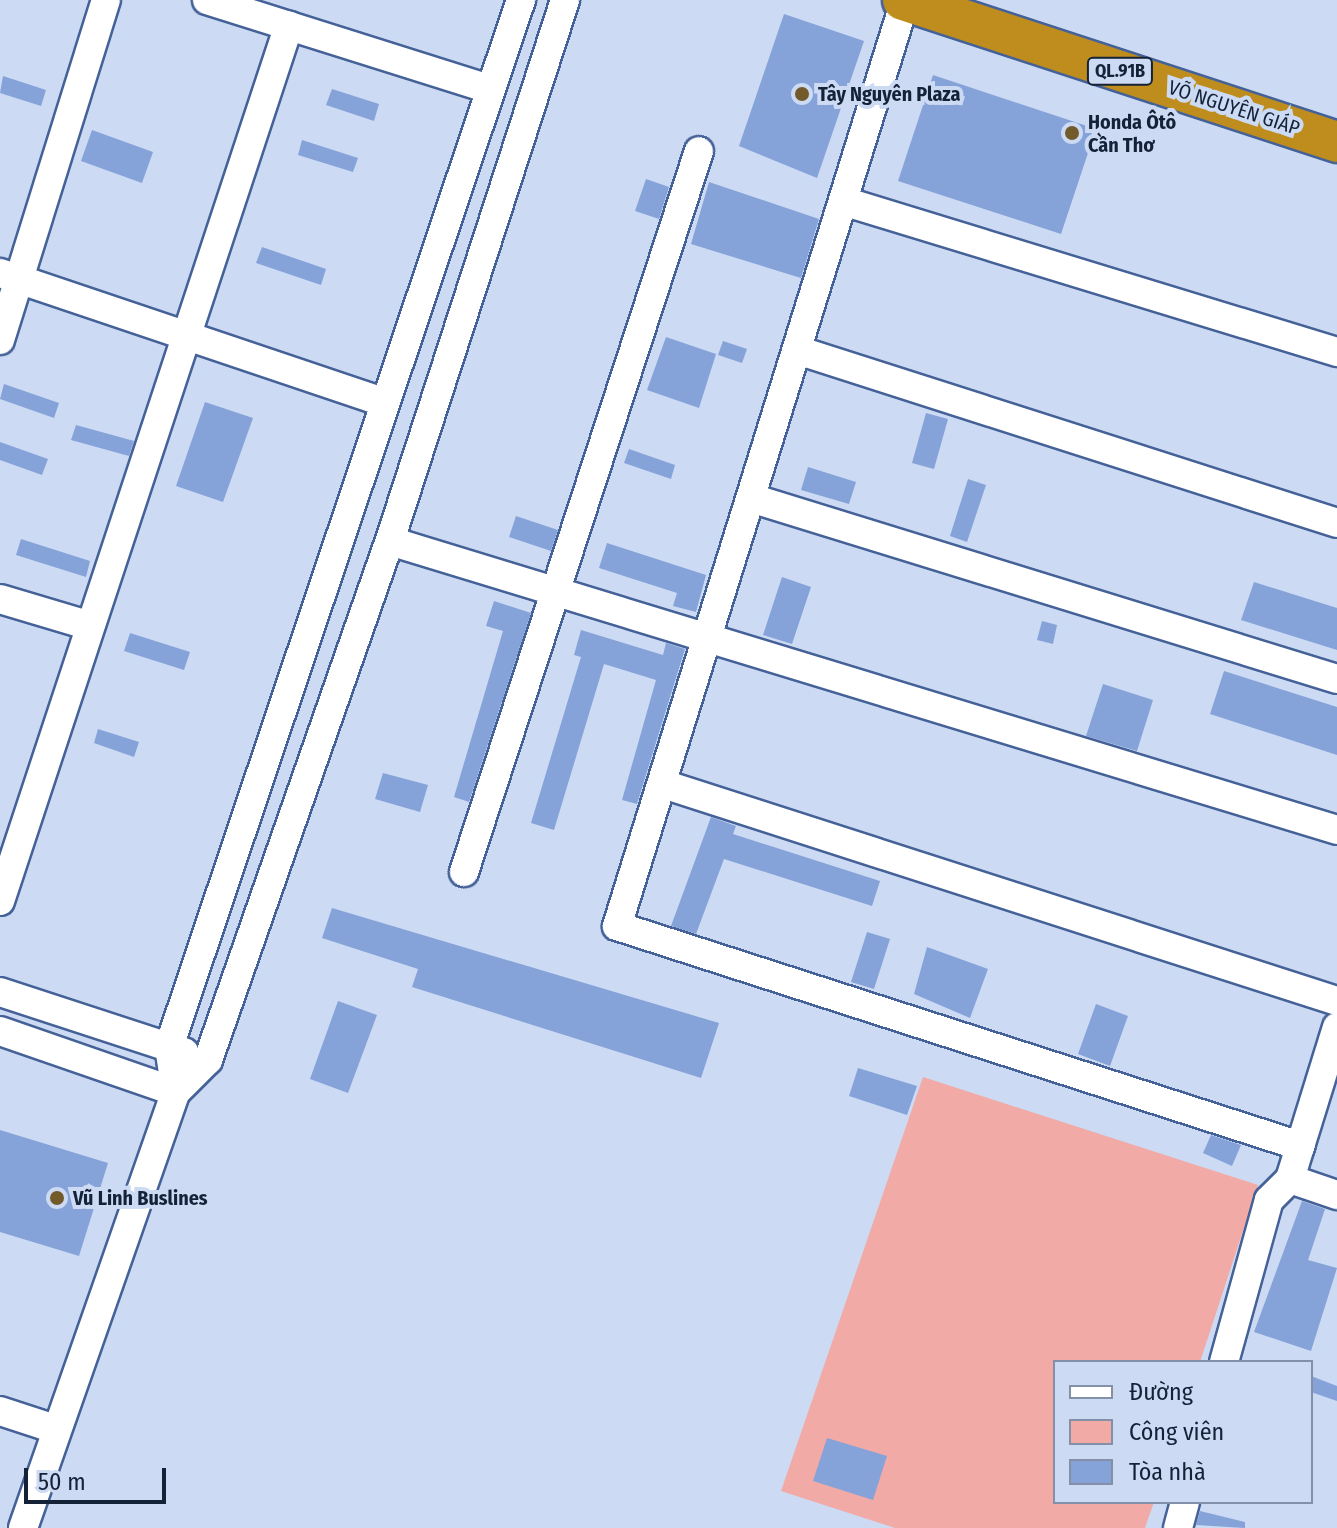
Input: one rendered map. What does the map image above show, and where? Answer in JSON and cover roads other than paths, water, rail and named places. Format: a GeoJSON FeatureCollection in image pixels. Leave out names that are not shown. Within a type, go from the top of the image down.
{"type":"FeatureCollection","features":[{"type":"Feature","properties":{"kind":"highway","name":"VÕ NGUYÊN GIÁP"},"geometry":{"type":"LineString","coordinates":[[904,0],[1337,142]]}},
{"type":"Feature","properties":{"kind":"street"},"geometry":{"type":"LineString","coordinates":[[0,340],[10,276],[106,0]]}},
{"type":"Feature","properties":{"kind":"street"},"geometry":{"type":"LineString","coordinates":[[207,0],[490,89]]}},
{"type":"Feature","properties":{"kind":"street"},"geometry":{"type":"LineString","coordinates":[[176,1092],[169,1047],[521,0]]}},
{"type":"Feature","properties":{"kind":"street"},"geometry":{"type":"LineString","coordinates":[[23,1528],[55,1429],[176,1092],[208,1060],[390,541],[565,0]]}},
{"type":"Feature","properties":{"kind":"street"},"geometry":{"type":"LineString","coordinates":[[904,0],[617,926],[1300,1146]]}},
{"type":"Feature","properties":{"kind":"street"},"geometry":{"type":"LineString","coordinates":[[0,901],[87,625],[289,25]]}},
{"type":"Feature","properties":{"kind":"street"},"geometry":{"type":"LineString","coordinates":[[464,872],[699,151]]}},
{"type":"Feature","properties":{"kind":"street"},"geometry":{"type":"LineString","coordinates":[[843,201],[1337,352]]}},
{"type":"Feature","properties":{"kind":"street"},"geometry":{"type":"LineString","coordinates":[[10,276],[384,402]]}},
{"type":"Feature","properties":{"kind":"street"},"geometry":{"type":"LineString","coordinates":[[797,350],[1337,523]]}},
{"type":"Feature","properties":{"kind":"street"},"geometry":{"type":"LineString","coordinates":[[751,498],[1337,679]]}},
{"type":"Feature","properties":{"kind":"street"},"geometry":{"type":"LineString","coordinates":[[390,541],[709,635],[1337,830]]}},
{"type":"Feature","properties":{"kind":"street"},"geometry":{"type":"LineString","coordinates":[[0,599],[87,625]]}},
{"type":"Feature","properties":{"kind":"street"},"geometry":{"type":"LineString","coordinates":[[663,784],[1337,1001]]}},
{"type":"Feature","properties":{"kind":"street"},"geometry":{"type":"LineString","coordinates":[[0,992],[208,1060]]}},
{"type":"Feature","properties":{"kind":"street"},"geometry":{"type":"LineString","coordinates":[[1225,1360],[1269,1200],[1290,1179],[1337,1027]]}},
{"type":"Feature","properties":{"kind":"street"},"geometry":{"type":"LineString","coordinates":[[0,1031],[176,1092]]}},
{"type":"Feature","properties":{"kind":"street"},"geometry":{"type":"LineString","coordinates":[[1290,1179],[1337,1195]]}},
{"type":"Feature","properties":{"kind":"street"},"geometry":{"type":"LineString","coordinates":[[0,1411],[55,1429]]}},
{"type":"Feature","properties":{"kind":"street"},"geometry":{"type":"LineString","coordinates":[[1178,1528],[1184,1504]]}},
{"type":"Feature","properties":{"kind":"place","name":"Tây Nguyên Plaza"},"geometry":{"type":"Point","coordinates":[802,94]}},
{"type":"Feature","properties":{"kind":"place","name":"Honda Ôtô Cần Thơ"},"geometry":{"type":"Point","coordinates":[1072,133]}},
{"type":"Feature","properties":{"kind":"place","name":"Vũ Linh Buslines"},"geometry":{"type":"Point","coordinates":[57,1198]}}]}
